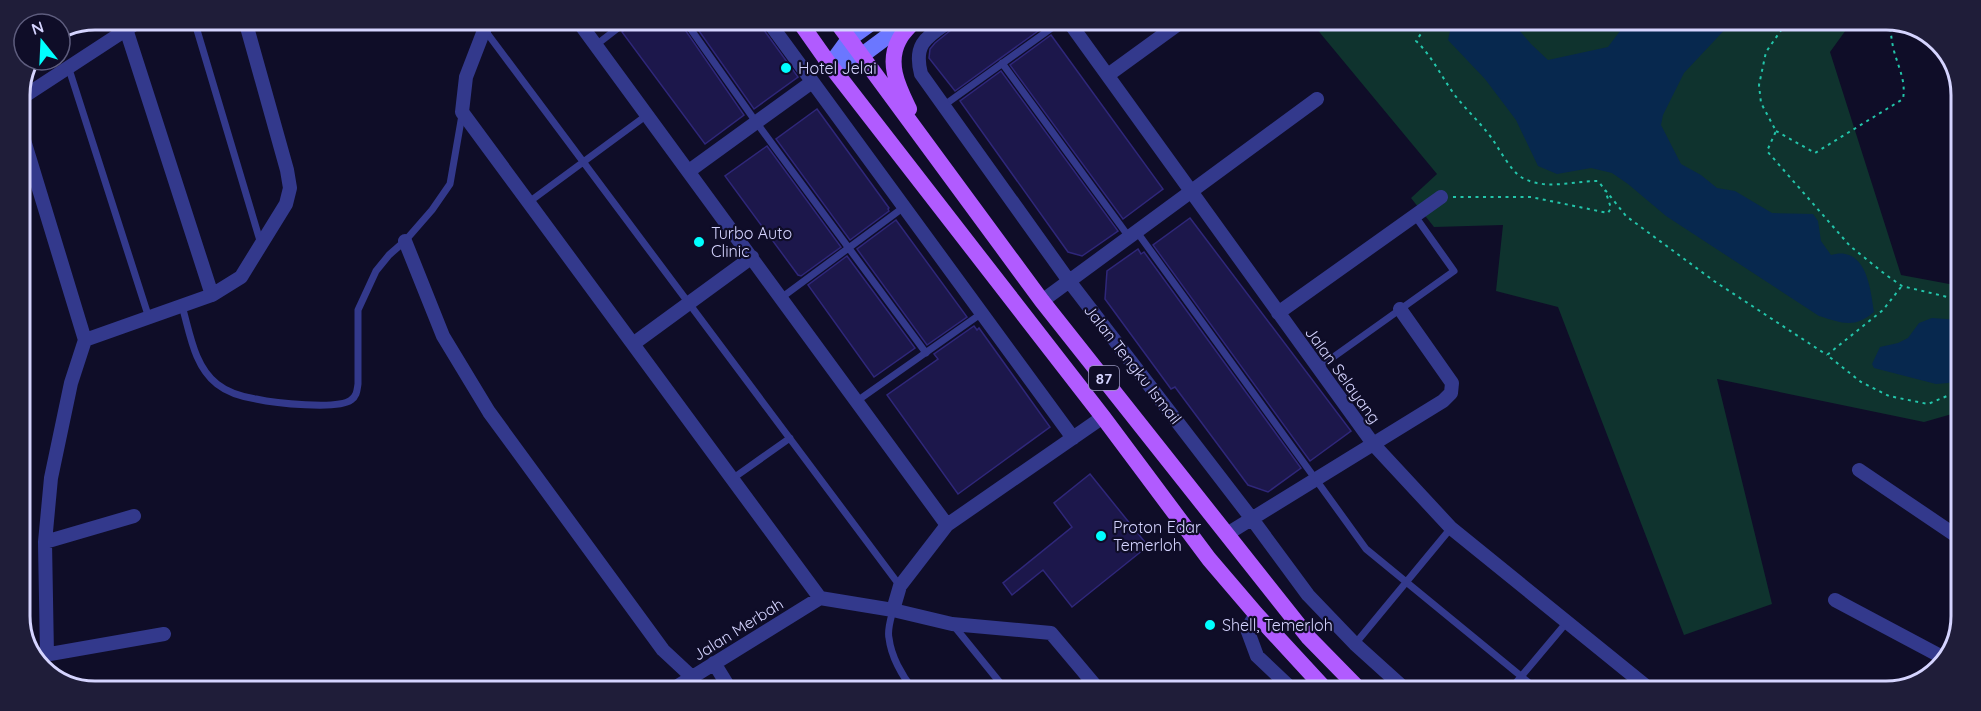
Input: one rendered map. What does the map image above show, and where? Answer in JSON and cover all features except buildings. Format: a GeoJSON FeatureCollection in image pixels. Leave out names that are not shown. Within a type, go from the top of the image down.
{"type":"FeatureCollection","features":[{"type":"Feature","properties":{"kind":"main road","name":"87"},"geometry":{"type":"LineString","coordinates":[[806,30],[830,65],[1102,417],[1209,560],[1318,681]]}},
{"type":"Feature","properties":{"kind":"main road","name":"Jalan Tengku Ismail"},"geometry":{"type":"LineString","coordinates":[[842,30],[1042,301],[1309,638],[1351,681]]}},
{"type":"Feature","properties":{"kind":"main road"},"geometry":{"type":"LineString","coordinates":[[830,65],[849,39],[862,30]]}},
{"type":"Feature","properties":{"kind":"main road"},"geometry":{"type":"LineString","coordinates":[[830,65],[861,56],[896,30]]}},
{"type":"Feature","properties":{"kind":"main road"},"geometry":{"type":"LineString","coordinates":[[906,30],[899,39],[893,53],[893,65],[896,81],[926,145]]}},
{"type":"Feature","properties":{"kind":"main road"},"geometry":{"type":"LineString","coordinates":[[944,214],[965,198]]}},
{"type":"Feature","properties":{"kind":"street"},"geometry":{"type":"LineString","coordinates":[[72,64],[124,30]]}},
{"type":"Feature","properties":{"kind":"street"},"geometry":{"type":"LineString","coordinates":[[126,30],[212,295]]}},
{"type":"Feature","properties":{"kind":"street"},"geometry":{"type":"LineString","coordinates":[[85,340],[212,295],[241,277],[286,204],[290,188],[287,170],[248,30]]}},
{"type":"Feature","properties":{"kind":"street"},"geometry":{"type":"LineString","coordinates":[[484,30],[466,77],[462,112],[820,598],[893,610],[952,624],[1051,633],[1091,681]]}},
{"type":"Feature","properties":{"kind":"street"},"geometry":{"type":"LineString","coordinates":[[585,30],[947,525]]}},
{"type":"Feature","properties":{"kind":"street"},"geometry":{"type":"LineString","coordinates":[[774,30],[1073,438]]}},
{"type":"Feature","properties":{"kind":"street","name":"Jalan Tengku Ismail"},"geometry":{"type":"LineString","coordinates":[[938,30],[924,40],[918,53],[921,74],[943,106],[1069,281],[1308,595],[1355,644],[1396,681]]}},
{"type":"Feature","properties":{"kind":"street","name":"Jalan Selayang"},"geometry":{"type":"LineString","coordinates":[[1076,30],[1374,445],[1451,528],[1640,681]]}},
{"type":"Feature","properties":{"kind":"street"},"geometry":{"type":"LineString","coordinates":[[1108,75],[1170,30]]}},
{"type":"Feature","properties":{"kind":"street"},"geometry":{"type":"LineString","coordinates":[[30,92],[60,72]]}},
{"type":"Feature","properties":{"kind":"street"},"geometry":{"type":"LineString","coordinates":[[689,171],[812,82]]}},
{"type":"Feature","properties":{"kind":"street"},"geometry":{"type":"LineString","coordinates":[[1042,301],[1317,99]]}},
{"type":"Feature","properties":{"kind":"street"},"geometry":{"type":"LineString","coordinates":[[30,160],[85,340],[71,383],[51,478],[45,542],[40,651]]}},
{"type":"Feature","properties":{"kind":"street"},"geometry":{"type":"LineString","coordinates":[[1278,312],[1441,197]]}},
{"type":"Feature","properties":{"kind":"street"},"geometry":{"type":"LineString","coordinates":[[405,241],[443,336],[489,412],[663,650],[692,677]]}},
{"type":"Feature","properties":{"kind":"street"},"geometry":{"type":"LineString","coordinates":[[633,344],[752,257]]}},
{"type":"Feature","properties":{"kind":"street"},"geometry":{"type":"LineString","coordinates":[[1227,534],[1374,445],[1443,401],[1451,393],[1452,383],[1401,309]]}},
{"type":"Feature","properties":{"kind":"street"},"geometry":{"type":"LineString","coordinates":[[893,610],[900,586],[947,525],[1102,417]]}},
{"type":"Feature","properties":{"kind":"street"},"geometry":{"type":"LineString","coordinates":[[1860,470],[1951,532]]}},
{"type":"Feature","properties":{"kind":"street"},"geometry":{"type":"LineString","coordinates":[[45,542],[134,516]]}},
{"type":"Feature","properties":{"kind":"street","name":"Jalan Merbah"},"geometry":{"type":"LineString","coordinates":[[686,681],[820,598]]}},
{"type":"Feature","properties":{"kind":"street"},"geometry":{"type":"LineString","coordinates":[[1835,600],[1938,655]]}},
{"type":"Feature","properties":{"kind":"street"},"geometry":{"type":"LineString","coordinates":[[1256,614],[1247,629],[1257,656],[1283,681]]}},
{"type":"Feature","properties":{"kind":"street"},"geometry":{"type":"LineString","coordinates":[[43,656],[164,634]]}},
{"type":"Feature","properties":{"kind":"street"},"geometry":{"type":"LineString","coordinates":[[714,663],[725,681]]}},
{"type":"Feature","properties":{"kind":"lane"},"geometry":{"type":"LineString","coordinates":[[197,30],[262,245]]}},
{"type":"Feature","properties":{"kind":"lane"},"geometry":{"type":"LineString","coordinates":[[490,30],[584,162],[900,586]]}},
{"type":"Feature","properties":{"kind":"lane"},"geometry":{"type":"LineString","coordinates":[[596,45],[615,30]]}},
{"type":"Feature","properties":{"kind":"lane"},"geometry":{"type":"LineString","coordinates":[[691,30],[926,353]]}},
{"type":"Feature","properties":{"kind":"lane"},"geometry":{"type":"LineString","coordinates":[[943,106],[1049,30]]}},
{"type":"Feature","properties":{"kind":"lane"},"geometry":{"type":"LineString","coordinates":[[1002,63],[1243,378],[1366,549],[1527,681]]}},
{"type":"Feature","properties":{"kind":"lane"},"geometry":{"type":"LineString","coordinates":[[71,72],[149,318]]}},
{"type":"Feature","properties":{"kind":"lane"},"geometry":{"type":"LineString","coordinates":[[182,306],[196,354],[204,371],[218,385],[235,394],[256,399],[331,406],[351,401],[357,394],[358,384],[358,310],[376,271],[432,210],[450,184],[462,112]]}},
{"type":"Feature","properties":{"kind":"lane"},"geometry":{"type":"LineString","coordinates":[[529,202],[647,115]]}},
{"type":"Feature","properties":{"kind":"lane"},"geometry":{"type":"LineString","coordinates":[[781,298],[904,207]]}},
{"type":"Feature","properties":{"kind":"lane"},"geometry":{"type":"LineString","coordinates":[[1318,368],[1454,271],[1415,216]]}},
{"type":"Feature","properties":{"kind":"lane"},"geometry":{"type":"LineString","coordinates":[[857,401],[982,314]]}},
{"type":"Feature","properties":{"kind":"lane"},"geometry":{"type":"LineString","coordinates":[[732,479],[789,438]]}},
{"type":"Feature","properties":{"kind":"lane"},"geometry":{"type":"LineString","coordinates":[[1355,644],[1451,528]]}},
{"type":"Feature","properties":{"kind":"lane"},"geometry":{"type":"LineString","coordinates":[[893,610],[888,637],[906,681]]}},
{"type":"Feature","properties":{"kind":"lane"},"geometry":{"type":"LineString","coordinates":[[1517,681],[1567,622]]}},
{"type":"Feature","properties":{"kind":"lane"},"geometry":{"type":"LineString","coordinates":[[952,624],[999,681]]}},
{"type":"Feature","properties":{"kind":"path"},"geometry":{"type":"LineString","coordinates":[[1424,30],[1416,41],[1426,51],[1454,94],[1489,135],[1519,176],[1542,184],[1559,186],[1578,181],[1598,181],[1626,216],[1714,281],[1827,355],[1861,382],[1889,396],[1928,404],[1951,394]]}},
{"type":"Feature","properties":{"kind":"path"},"geometry":{"type":"LineString","coordinates":[[1781,30],[1766,52],[1759,85],[1761,103],[1776,131],[1815,153],[1903,99],[1904,78],[1894,49],[1891,31]]}},
{"type":"Feature","properties":{"kind":"path"},"geometry":{"type":"LineString","coordinates":[[1776,131],[1767,151],[1850,246],[1902,286],[1951,298]]}},
{"type":"Feature","properties":{"kind":"path"},"geometry":{"type":"LineString","coordinates":[[1441,197],[1530,197],[1608,213],[1611,208],[1610,201],[1604,188]]}},
{"type":"Feature","properties":{"kind":"path"},"geometry":{"type":"LineString","coordinates":[[1827,355],[1883,310],[1902,286]]}},
{"type":"Feature","properties":{"kind":"green space"},"geometry":{"type":"Polygon","coordinates":[[[1318,30],[1846,30],[1830,52],[1901,275],[1951,284],[1951,414],[1924,422],[1717,379],[1772,604],[1684,635],[1558,307],[1496,291],[1503,225],[1434,227],[1411,198],[1437,174],[1318,30]]]}},
{"type":"Feature","properties":{"kind":"water"},"geometry":{"type":"Polygon","coordinates":[[[1450,30],[1519,30],[1548,60],[1608,47],[1621,30],[1724,30],[1684,73],[1663,115],[1661,125],[1681,164],[1701,175],[1717,188],[1735,191],[1772,213],[1813,214],[1818,221],[1821,241],[1831,255],[1843,254],[1859,262],[1870,286],[1874,312],[1854,323],[1819,316],[1666,216],[1612,173],[1591,168],[1557,174],[1538,166],[1516,120],[1485,79],[1448,40],[1450,30]]]}},
{"type":"Feature","properties":{"kind":"water"},"geometry":{"type":"Polygon","coordinates":[[[1932,318],[1951,319],[1951,382],[1936,384],[1874,368],[1872,364],[1880,347],[1908,338],[1919,323],[1932,318]]]}},
{"type":"Feature","properties":{"kind":"place","name":"Hotel Jelai"},"geometry":{"type":"Point","coordinates":[786,68]}},
{"type":"Feature","properties":{"kind":"place","name":"Turbo Auto Clinic"},"geometry":{"type":"Point","coordinates":[699,242]}},
{"type":"Feature","properties":{"kind":"place","name":"Proton Edar Temerloh"},"geometry":{"type":"Point","coordinates":[1101,536]}},
{"type":"Feature","properties":{"kind":"place","name":"Shell, Temerloh"},"geometry":{"type":"Point","coordinates":[1210,625]}}]}
